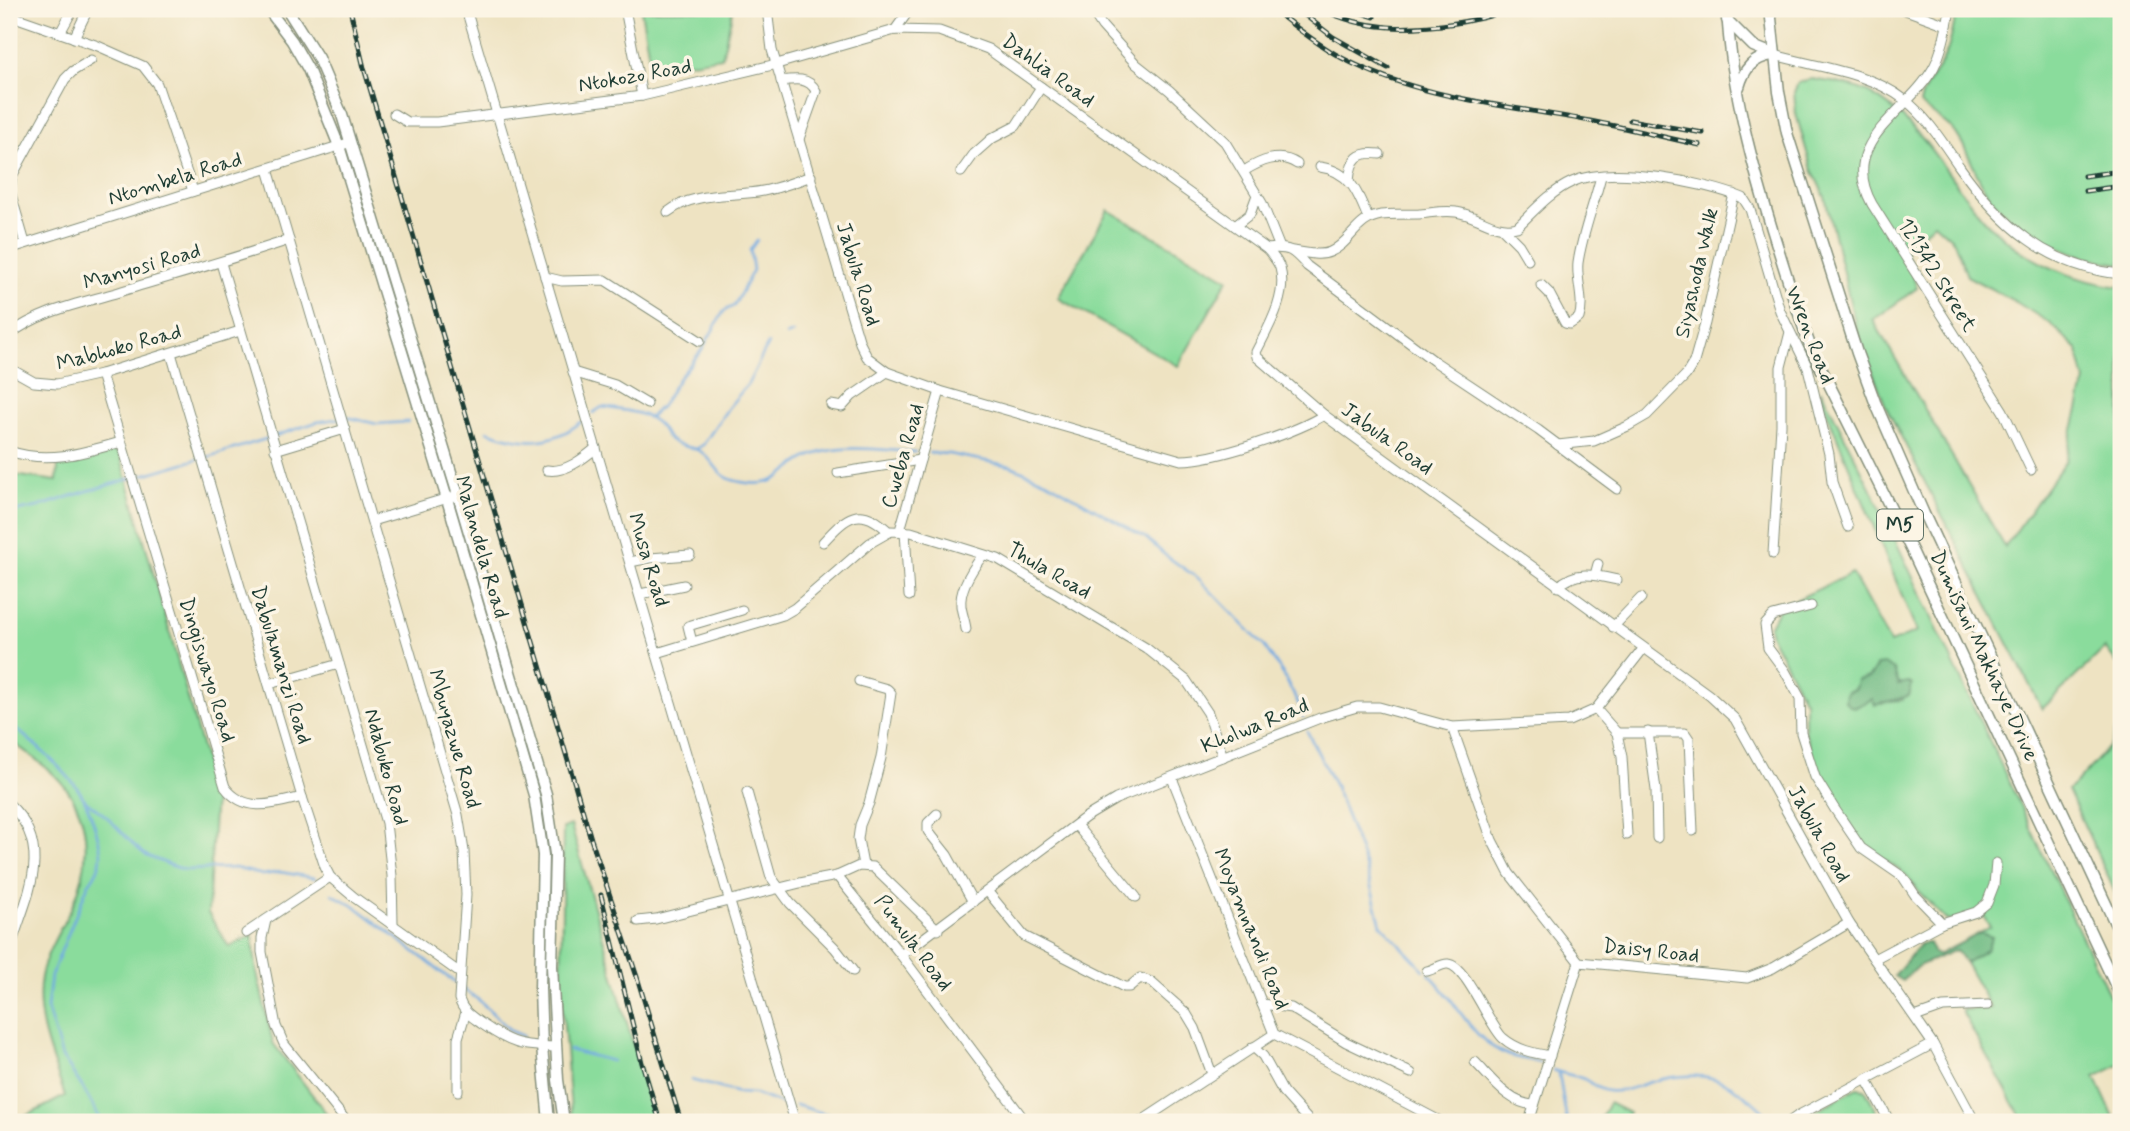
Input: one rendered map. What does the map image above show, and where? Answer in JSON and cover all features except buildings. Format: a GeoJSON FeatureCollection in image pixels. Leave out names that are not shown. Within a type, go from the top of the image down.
{"type":"FeatureCollection","features":[{"type":"Feature","properties":{"kind":"main road","name":"Malandela Road"},"geometry":{"type":"LineString","coordinates":[[268,9],[292,41],[308,69],[339,146],[547,794],[556,869],[552,966],[556,1047],[564,1122]]}},
{"type":"Feature","properties":{"kind":"main road","name":"Malandela Road"},"geometry":{"type":"LineString","coordinates":[[287,9],[318,58],[331,85],[351,142],[453,497],[534,795],[540,825],[543,870],[540,949],[542,1047],[549,1122]]}},
{"type":"Feature","properties":{"kind":"main road","name":"Dumisani Makhaye Drive"},"geometry":{"type":"LineString","coordinates":[[1770,9],[1783,112],[1798,173],[1875,402],[1924,514],[2121,936]]}},
{"type":"Feature","properties":{"kind":"main road","name":"Dumisani Makhaye Drive"},"geometry":{"type":"LineString","coordinates":[[1727,14],[1744,124],[1765,207],[1811,348],[1920,567],[2121,997]]}},
{"type":"Feature","properties":{"kind":"main road"},"geometry":{"type":"LineString","coordinates":[[1727,14],[1753,46],[1775,54]]}},
{"type":"Feature","properties":{"kind":"main road"},"geometry":{"type":"LineString","coordinates":[[1738,94],[1742,78],[1753,61],[1775,54]]}},
{"type":"Feature","properties":{"kind":"street"},"geometry":{"type":"LineString","coordinates":[[60,33],[73,9]]}},
{"type":"Feature","properties":{"kind":"street"},"geometry":{"type":"LineString","coordinates":[[74,38],[88,9]]}},
{"type":"Feature","properties":{"kind":"street","name":"Musa Road"},"geometry":{"type":"LineString","coordinates":[[466,9],[795,1122]]}},
{"type":"Feature","properties":{"kind":"street"},"geometry":{"type":"LineString","coordinates":[[625,9],[642,96]]}},
{"type":"Feature","properties":{"kind":"street","name":"Jabula Road"},"geometry":{"type":"LineString","coordinates":[[768,9],[772,50],[860,343],[867,356],[887,372],[940,391],[1181,460],[1209,457],[1298,429],[1324,415],[1709,695],[1735,719],[1849,923],[1933,1044],[1975,1122]]}},
{"type":"Feature","properties":{"kind":"street"},"geometry":{"type":"LineString","coordinates":[[895,30],[910,9]]}},
{"type":"Feature","properties":{"kind":"street"},"geometry":{"type":"LineString","coordinates":[[1091,9],[1102,26],[1136,64],[1169,90],[1225,142],[1257,195],[1280,248]]}},
{"type":"Feature","properties":{"kind":"street"},"geometry":{"type":"LineString","coordinates":[[1903,9],[1947,24]]}},
{"type":"Feature","properties":{"kind":"street","name":"121342 Street"},"geometry":{"type":"LineString","coordinates":[[1950,9],[1934,66],[1869,145],[1863,161],[1864,187],[1891,237],[2003,411],[2031,470]]}},
{"type":"Feature","properties":{"kind":"street"},"geometry":{"type":"LineString","coordinates":[[9,15],[123,55],[143,66],[150,73],[165,105],[193,191]]}},
{"type":"Feature","properties":{"kind":"street","name":"Dahlia Road"},"geometry":{"type":"LineString","coordinates":[[776,64],[895,30],[920,29],[963,38],[988,50],[1267,250]]}},
{"type":"Feature","properties":{"kind":"street"},"geometry":{"type":"LineString","coordinates":[[1775,54],[1872,80],[1907,101],[1940,139],[1988,206],[2007,224],[2027,240],[2054,255],[2077,265],[2121,274]]}},
{"type":"Feature","properties":{"kind":"street"},"geometry":{"type":"LineString","coordinates":[[25,243],[9,191],[12,176],[65,79],[91,60]]}},
{"type":"Feature","properties":{"kind":"street","name":"Ntokozo Road"},"geometry":{"type":"LineString","coordinates":[[394,114],[401,120],[419,122],[485,114],[498,115],[642,96],[776,64]]}},
{"type":"Feature","properties":{"kind":"street"},"geometry":{"type":"LineString","coordinates":[[781,80],[796,78],[808,82],[816,91],[799,139]]}},
{"type":"Feature","properties":{"kind":"street"},"geometry":{"type":"LineString","coordinates":[[961,172],[974,154],[991,139],[1016,126],[1041,88]]}},
{"type":"Feature","properties":{"kind":"street","name":"Ntombela Road"},"geometry":{"type":"LineString","coordinates":[[9,249],[351,142]]}},
{"type":"Feature","properties":{"kind":"street"},"geometry":{"type":"LineString","coordinates":[[1349,181],[1349,170],[1358,157],[1367,152],[1380,154]]}},
{"type":"Feature","properties":{"kind":"street"},"geometry":{"type":"LineString","coordinates":[[1244,172],[1268,159],[1289,160],[1297,164]]}},
{"type":"Feature","properties":{"kind":"street"},"geometry":{"type":"LineString","coordinates":[[1320,167],[1338,171],[1349,181],[1368,218]]}},
{"type":"Feature","properties":{"kind":"street","name":"Mbuyazwe Road"},"geometry":{"type":"LineString","coordinates":[[268,169],[458,815],[464,851],[466,895],[460,981]]}},
{"type":"Feature","properties":{"kind":"street"},"geometry":{"type":"LineString","coordinates":[[1503,229],[1517,227],[1562,187],[1587,176],[1629,175],[1678,179],[1739,196]]}},
{"type":"Feature","properties":{"kind":"street"},"geometry":{"type":"LineString","coordinates":[[668,212],[691,199],[761,191],[811,176]]}},
{"type":"Feature","properties":{"kind":"street"},"geometry":{"type":"LineString","coordinates":[[1541,285],[1549,293],[1565,323],[1570,324],[1579,318],[1581,312],[1578,262],[1601,177]]}},
{"type":"Feature","properties":{"kind":"street"},"geometry":{"type":"LineString","coordinates":[[1235,226],[1250,214],[1257,195]]}},
{"type":"Feature","properties":{"kind":"street","name":"Wren Road"},"geometry":{"type":"LineString","coordinates":[[1739,196],[1750,209],[1780,311],[1808,368],[1829,454],[1832,482],[1848,527]]}},
{"type":"Feature","properties":{"kind":"street","name":"Siyashoda Walk"},"geometry":{"type":"LineString","coordinates":[[1558,445],[1594,441],[1628,426],[1647,415],[1686,375],[1694,362],[1739,196]]}},
{"type":"Feature","properties":{"kind":"street"},"geometry":{"type":"LineString","coordinates":[[1324,415],[1257,357],[1256,352],[1275,315],[1280,286],[1278,264],[1267,250],[1280,248],[1318,254],[1329,253],[1368,218],[1451,211],[1479,218],[1503,229],[1519,245],[1528,260]]}},
{"type":"Feature","properties":{"kind":"street","name":"Manyosi Road"},"geometry":{"type":"LineString","coordinates":[[9,335],[26,324],[55,312],[289,240]]}},
{"type":"Feature","properties":{"kind":"street"},"geometry":{"type":"LineString","coordinates":[[1293,251],[1307,266],[1434,361],[1558,445],[1617,489]]}},
{"type":"Feature","properties":{"kind":"street","name":"Ndabuko Road"},"geometry":{"type":"LineString","coordinates":[[221,263],[386,823],[392,876],[393,923]]}},
{"type":"Feature","properties":{"kind":"street"},"geometry":{"type":"LineString","coordinates":[[545,277],[562,281],[606,280],[699,341]]}},
{"type":"Feature","properties":{"kind":"street","name":"Mabhoko Road"},"geometry":{"type":"LineString","coordinates":[[9,368],[25,379],[47,384],[67,383],[240,331]]}},
{"type":"Feature","properties":{"kind":"street"},"geometry":{"type":"LineString","coordinates":[[1773,554],[1781,425],[1781,367],[1790,332]]}},
{"type":"Feature","properties":{"kind":"street","name":"Dabulamanzi Road"},"geometry":{"type":"LineString","coordinates":[[171,353],[302,797],[330,877],[355,898],[393,923],[460,981]]}},
{"type":"Feature","properties":{"kind":"street"},"geometry":{"type":"LineString","coordinates":[[573,372],[615,385],[647,404]]}},
{"type":"Feature","properties":{"kind":"street"},"geometry":{"type":"LineString","coordinates":[[831,405],[842,407],[852,396],[887,372]]}},
{"type":"Feature","properties":{"kind":"street","name":"Dingiswayo Road"},"geometry":{"type":"LineString","coordinates":[[101,374],[225,787],[238,800],[257,806],[302,797]]}},
{"type":"Feature","properties":{"kind":"street","name":"Cweba Road"},"geometry":{"type":"LineString","coordinates":[[909,596],[903,531],[940,391]]}},
{"type":"Feature","properties":{"kind":"street"},"geometry":{"type":"LineString","coordinates":[[273,442],[342,421]]}},
{"type":"Feature","properties":{"kind":"street"},"geometry":{"type":"LineString","coordinates":[[9,451],[46,458],[79,454],[121,442]]}},
{"type":"Feature","properties":{"kind":"street"},"geometry":{"type":"LineString","coordinates":[[547,470],[560,470],[582,461],[596,448]]}},
{"type":"Feature","properties":{"kind":"street"},"geometry":{"type":"LineString","coordinates":[[838,473],[920,460]]}},
{"type":"Feature","properties":{"kind":"street"},"geometry":{"type":"LineString","coordinates":[[372,521],[453,497]]}},
{"type":"Feature","properties":{"kind":"street"},"geometry":{"type":"LineString","coordinates":[[823,542],[848,518],[858,515],[871,517],[889,532]]}},
{"type":"Feature","properties":{"kind":"street","name":"Thula Road"},"geometry":{"type":"LineString","coordinates":[[657,653],[783,615],[795,608],[870,543],[889,532],[903,531],[998,559],[1146,648],[1186,680],[1208,713],[1223,757]]}},
{"type":"Feature","properties":{"kind":"street"},"geometry":{"type":"LineString","coordinates":[[630,562],[690,555]]}},
{"type":"Feature","properties":{"kind":"street"},"geometry":{"type":"LineString","coordinates":[[966,629],[962,598],[968,577],[983,555]]}},
{"type":"Feature","properties":{"kind":"street"},"geometry":{"type":"LineString","coordinates":[[1595,575],[1598,564]]}},
{"type":"Feature","properties":{"kind":"street"},"geometry":{"type":"LineString","coordinates":[[1558,587],[1565,579],[1572,577],[1595,575],[1618,580]]}},
{"type":"Feature","properties":{"kind":"street"},"geometry":{"type":"LineString","coordinates":[[640,594],[684,585]]}},
{"type":"Feature","properties":{"kind":"street"},"geometry":{"type":"LineString","coordinates":[[1613,627],[1641,598]]}},
{"type":"Feature","properties":{"kind":"street"},"geometry":{"type":"LineString","coordinates":[[1811,606],[1773,616],[1765,625],[1768,648],[1800,698],[1801,733],[1815,776],[1861,848],[1903,877],[1915,895],[1942,923]]}},
{"type":"Feature","properties":{"kind":"street"},"geometry":{"type":"LineString","coordinates":[[692,642],[688,625],[742,610]]}},
{"type":"Feature","properties":{"kind":"street"},"geometry":{"type":"LineString","coordinates":[[1627,835],[1622,757],[1617,733],[1596,709],[1643,649]]}},
{"type":"Feature","properties":{"kind":"street"},"geometry":{"type":"LineString","coordinates":[[269,684],[339,664]]}},
{"type":"Feature","properties":{"kind":"street"},"geometry":{"type":"LineString","coordinates":[[859,681],[887,689],[891,693],[883,748],[869,803],[860,825],[858,839],[863,865]]}},
{"type":"Feature","properties":{"kind":"street","name":"Kholwa Road"},"geometry":{"type":"LineString","coordinates":[[901,955],[1076,825],[1116,799],[1321,719],[1369,705],[1452,727],[1569,721],[1596,709]]}},
{"type":"Feature","properties":{"kind":"street","name":"Daisy Road"},"geometry":{"type":"LineString","coordinates":[[1452,727],[1492,840],[1509,873],[1579,962],[1747,978],[1773,968],[1849,923]]}},
{"type":"Feature","properties":{"kind":"street"},"geometry":{"type":"LineString","coordinates":[[1648,732],[1656,790],[1657,838]]}},
{"type":"Feature","properties":{"kind":"street"},"geometry":{"type":"LineString","coordinates":[[1617,733],[1685,733],[1689,739],[1693,831]]}},
{"type":"Feature","properties":{"kind":"street","name":"Moyamnandi Road"},"geometry":{"type":"LineString","coordinates":[[1172,778],[1274,1034],[1442,1122]]}},
{"type":"Feature","properties":{"kind":"street"},"geometry":{"type":"LineString","coordinates":[[747,792],[771,877],[778,889],[835,948],[853,971]]}},
{"type":"Feature","properties":{"kind":"street"},"geometry":{"type":"LineString","coordinates":[[9,804],[25,824],[33,842],[35,856],[32,880],[9,952]]}},
{"type":"Feature","properties":{"kind":"street"},"geometry":{"type":"LineString","coordinates":[[937,814],[928,823],[928,831],[947,855],[974,902]]}},
{"type":"Feature","properties":{"kind":"street"},"geometry":{"type":"LineString","coordinates":[[1076,825],[1136,897]]}},
{"type":"Feature","properties":{"kind":"street"},"geometry":{"type":"LineString","coordinates":[[1874,959],[1942,923],[1976,912],[1987,903],[1994,885],[1996,863]]}},
{"type":"Feature","properties":{"kind":"street"},"geometry":{"type":"LineString","coordinates":[[638,921],[837,876],[863,865],[880,872],[938,929]]}},
{"type":"Feature","properties":{"kind":"street","name":"Pumula Road"},"geometry":{"type":"LineString","coordinates":[[837,876],[901,955],[1026,1122]]}},
{"type":"Feature","properties":{"kind":"street"},"geometry":{"type":"LineString","coordinates":[[246,933],[330,877]]}},
{"type":"Feature","properties":{"kind":"street"},"geometry":{"type":"LineString","coordinates":[[988,892],[1024,936],[1124,987],[1129,987],[1140,978],[1151,982],[1185,1013],[1195,1028],[1212,1074]]}},
{"type":"Feature","properties":{"kind":"street"},"geometry":{"type":"LineString","coordinates":[[266,920],[262,952],[276,1026],[284,1044],[347,1122]]}},
{"type":"Feature","properties":{"kind":"street"},"geometry":{"type":"LineString","coordinates":[[1529,1122],[1579,962]]}},
{"type":"Feature","properties":{"kind":"street"},"geometry":{"type":"LineString","coordinates":[[1427,971],[1445,964],[1452,965],[1473,988],[1496,1031],[1504,1039],[1522,1049],[1550,1056]]}},
{"type":"Feature","properties":{"kind":"street"},"geometry":{"type":"LineString","coordinates":[[460,981],[459,999],[466,1012],[506,1041],[526,1046],[556,1047]]}},
{"type":"Feature","properties":{"kind":"street"},"geometry":{"type":"LineString","coordinates":[[1262,1004],[1291,1008],[1346,1042],[1411,1073]]}},
{"type":"Feature","properties":{"kind":"street"},"geometry":{"type":"LineString","coordinates":[[1915,1017],[1943,1007],[1989,1005]]}},
{"type":"Feature","properties":{"kind":"street"},"geometry":{"type":"LineString","coordinates":[[458,1091],[458,1038],[466,1012]]}},
{"type":"Feature","properties":{"kind":"street"},"geometry":{"type":"LineString","coordinates":[[1140,1122],[1274,1034]]}},
{"type":"Feature","properties":{"kind":"street"},"geometry":{"type":"LineString","coordinates":[[1789,1122],[1933,1044]]}},
{"type":"Feature","properties":{"kind":"street"},"geometry":{"type":"LineString","coordinates":[[1253,1047],[1263,1056],[1283,1092],[1310,1122]]}},
{"type":"Feature","properties":{"kind":"street"},"geometry":{"type":"LineString","coordinates":[[1475,1062],[1512,1098],[1524,1105],[1534,1105]]}},
{"type":"Feature","properties":{"kind":"street"},"geometry":{"type":"LineString","coordinates":[[1866,1079],[1889,1122]]}},
{"type":"Feature","properties":{"kind":"green space"},"geometry":{"type":"Polygon","coordinates":[[[733,9],[722,57],[651,69],[641,10],[733,9]]]}},
{"type":"Feature","properties":{"kind":"green space"},"geometry":{"type":"Polygon","coordinates":[[[1957,9],[2121,9],[2121,264],[2065,250],[2014,221],[1987,193],[1954,131],[1920,104],[1924,91],[1946,54],[1957,9]]]}},
{"type":"Feature","properties":{"kind":"green space"},"geometry":{"type":"Polygon","coordinates":[[[1812,79],[1849,85],[1869,93],[1886,104],[1916,131],[1991,227],[2023,253],[2080,278],[2121,287],[2121,669],[2105,648],[2042,709],[1886,407],[1856,327],[1825,197],[1812,170],[1796,114],[1794,92],[1798,83],[1812,79]],[[1934,223],[1905,250],[1917,288],[1873,320],[2005,547],[2065,462],[2085,381],[2077,349],[2051,324],[1967,276],[1954,241],[1934,223]]]}},
{"type":"Feature","properties":{"kind":"green space"},"geometry":{"type":"Polygon","coordinates":[[[1108,210],[1228,279],[1178,366],[1058,298],[1108,210]]]}},
{"type":"Feature","properties":{"kind":"green space"},"geometry":{"type":"Polygon","coordinates":[[[1821,390],[1876,499],[2121,1020],[2121,1064],[2095,1077],[2116,1122],[2024,1122],[1961,1010],[1991,1008],[1965,963],[1987,949],[1992,937],[1980,933],[1990,927],[1983,916],[1961,923],[1946,920],[1907,876],[1861,842],[1819,776],[1805,732],[1805,701],[1771,636],[1769,627],[1779,608],[1852,573],[1890,643],[1917,632],[1821,398],[1821,390]],[[1877,665],[1864,682],[1846,693],[1856,707],[1872,699],[1882,704],[1903,700],[1901,684],[1896,681],[1896,676],[1877,665]]]}},
{"type":"Feature","properties":{"kind":"green space"},"geometry":{"type":"Polygon","coordinates":[[[114,451],[120,454],[215,795],[208,913],[229,947],[252,935],[257,973],[273,1043],[333,1122],[15,1122],[65,1096],[45,1038],[39,993],[46,960],[77,893],[86,845],[80,813],[62,783],[44,765],[9,739],[9,458],[15,460],[13,475],[57,481],[58,466],[114,451]]]}},
{"type":"Feature","properties":{"kind":"green space"},"geometry":{"type":"Polygon","coordinates":[[[1884,664],[1894,670],[1898,684],[1908,682],[1912,685],[1909,696],[1875,705],[1872,699],[1856,707],[1850,706],[1845,701],[1846,693],[1855,689],[1857,680],[1870,677],[1877,665],[1884,664]]]}},
{"type":"Feature","properties":{"kind":"green space"},"geometry":{"type":"Polygon","coordinates":[[[2121,716],[2121,905],[2068,790],[2111,745],[2121,716]]]}},
{"type":"Feature","properties":{"kind":"green space"},"geometry":{"type":"Polygon","coordinates":[[[571,825],[655,1122],[572,1122],[561,990],[563,828],[571,825]]]}},
{"type":"Feature","properties":{"kind":"green space"},"geometry":{"type":"Polygon","coordinates":[[[1980,933],[1992,937],[1987,949],[1965,963],[1956,950],[1918,966],[1902,981],[1894,976],[1920,944],[1929,943],[1934,954],[1938,955],[1980,933]]]}},
{"type":"Feature","properties":{"kind":"green space"},"geometry":{"type":"Polygon","coordinates":[[[1857,1088],[1865,1089],[1882,1122],[1796,1122],[1857,1088]]]}},
{"type":"Feature","properties":{"kind":"green space"},"geometry":{"type":"Polygon","coordinates":[[[1609,1103],[1629,1113],[1624,1122],[1599,1122],[1609,1103]]]}},
{"type":"Feature","properties":{"kind":"waterway"},"geometry":{"type":"LineString","coordinates":[[650,417],[663,404],[678,379],[701,351],[724,311],[734,306],[753,270],[750,250],[757,240]]}},
{"type":"Feature","properties":{"kind":"waterway"},"geometry":{"type":"LineString","coordinates":[[786,336],[793,333]]}},
{"type":"Feature","properties":{"kind":"waterway"},"geometry":{"type":"LineString","coordinates":[[696,449],[703,445],[748,384],[768,344]]}},
{"type":"Feature","properties":{"kind":"waterway"},"geometry":{"type":"LineString","coordinates":[[593,413],[602,407],[646,416],[658,424],[671,441],[700,451],[721,474],[733,480],[755,484],[774,480],[803,460],[825,452],[863,449],[915,452]]}},
{"type":"Feature","properties":{"kind":"waterway"},"geometry":{"type":"LineString","coordinates":[[275,436],[317,422],[347,417],[377,424],[408,422]]}},
{"type":"Feature","properties":{"kind":"waterway"},"geometry":{"type":"LineString","coordinates":[[487,431],[524,440],[547,439],[570,430],[581,422]]}},
{"type":"Feature","properties":{"kind":"waterway"},"geometry":{"type":"LineString","coordinates":[[205,458],[269,438]]}},
{"type":"Feature","properties":{"kind":"waterway"},"geometry":{"type":"LineString","coordinates":[[929,453],[949,454],[1011,466],[1048,482],[1146,538],[1199,579],[1265,647],[1283,674],[1303,717]]}},
{"type":"Feature","properties":{"kind":"waterway"},"geometry":{"type":"LineString","coordinates":[[9,513],[38,507],[198,459]]}},
{"type":"Feature","properties":{"kind":"waterway"},"geometry":{"type":"LineString","coordinates":[[9,723],[47,755],[74,783],[87,805],[99,840],[100,863],[88,885],[51,976],[47,1008],[62,1057],[102,1122]]}},
{"type":"Feature","properties":{"kind":"waterway"},"geometry":{"type":"LineString","coordinates":[[1307,731],[1335,786],[1358,846],[1381,925],[1424,970]]}},
{"type":"Feature","properties":{"kind":"waterway"},"geometry":{"type":"LineString","coordinates":[[85,800],[107,817],[147,856],[170,865],[185,870],[235,868],[263,875],[280,872],[315,878]]}},
{"type":"Feature","properties":{"kind":"waterway"},"geometry":{"type":"LineString","coordinates":[[332,894],[356,907],[458,985]]}},
{"type":"Feature","properties":{"kind":"waterway"},"geometry":{"type":"LineString","coordinates":[[1429,974],[1484,1040],[1508,1055],[1540,1063]]}},
{"type":"Feature","properties":{"kind":"waterway"},"geometry":{"type":"LineString","coordinates":[[463,989],[480,1001],[511,1031],[523,1036]]}},
{"type":"Feature","properties":{"kind":"waterway"},"geometry":{"type":"LineString","coordinates":[[569,1050],[612,1061]]}},
{"type":"Feature","properties":{"kind":"waterway"},"geometry":{"type":"LineString","coordinates":[[1553,1070],[1584,1079],[1608,1091],[1624,1090],[1669,1078],[1700,1076],[1714,1079],[1740,1091],[1767,1115]]}},
{"type":"Feature","properties":{"kind":"waterway"},"geometry":{"type":"LineString","coordinates":[[1559,1074],[1567,1122]]}},
{"type":"Feature","properties":{"kind":"waterway"},"geometry":{"type":"LineString","coordinates":[[691,1080],[739,1093],[755,1094],[782,1104]]}},
{"type":"Feature","properties":{"kind":"waterway"},"geometry":{"type":"LineString","coordinates":[[796,1105],[853,1122]]}},
{"type":"Feature","properties":{"kind":"railway"},"geometry":{"type":"LineString","coordinates":[[350,9],[364,68],[591,839],[681,1122]]}},
{"type":"Feature","properties":{"kind":"railway"},"geometry":{"type":"LineString","coordinates":[[1273,9],[1342,58],[1402,83],[1464,99],[1590,121],[1700,145]]}},
{"type":"Feature","properties":{"kind":"railway"},"geometry":{"type":"LineString","coordinates":[[1297,9],[1333,37],[1388,68]]}},
{"type":"Feature","properties":{"kind":"railway"},"geometry":{"type":"LineString","coordinates":[[1322,9],[1354,21],[1388,27],[1463,22],[1510,9]]}},
{"type":"Feature","properties":{"kind":"railway"},"geometry":{"type":"LineString","coordinates":[[1350,9],[1374,17]]}},
{"type":"Feature","properties":{"kind":"railway"},"geometry":{"type":"LineString","coordinates":[[1630,120],[1703,133]]}},
{"type":"Feature","properties":{"kind":"railway"},"geometry":{"type":"LineString","coordinates":[[2084,176],[2121,171]]}},
{"type":"Feature","properties":{"kind":"railway"},"geometry":{"type":"LineString","coordinates":[[2085,191],[2121,186]]}},
{"type":"Feature","properties":{"kind":"railway"},"geometry":{"type":"LineString","coordinates":[[601,895],[642,1063],[660,1122]]}}]}
